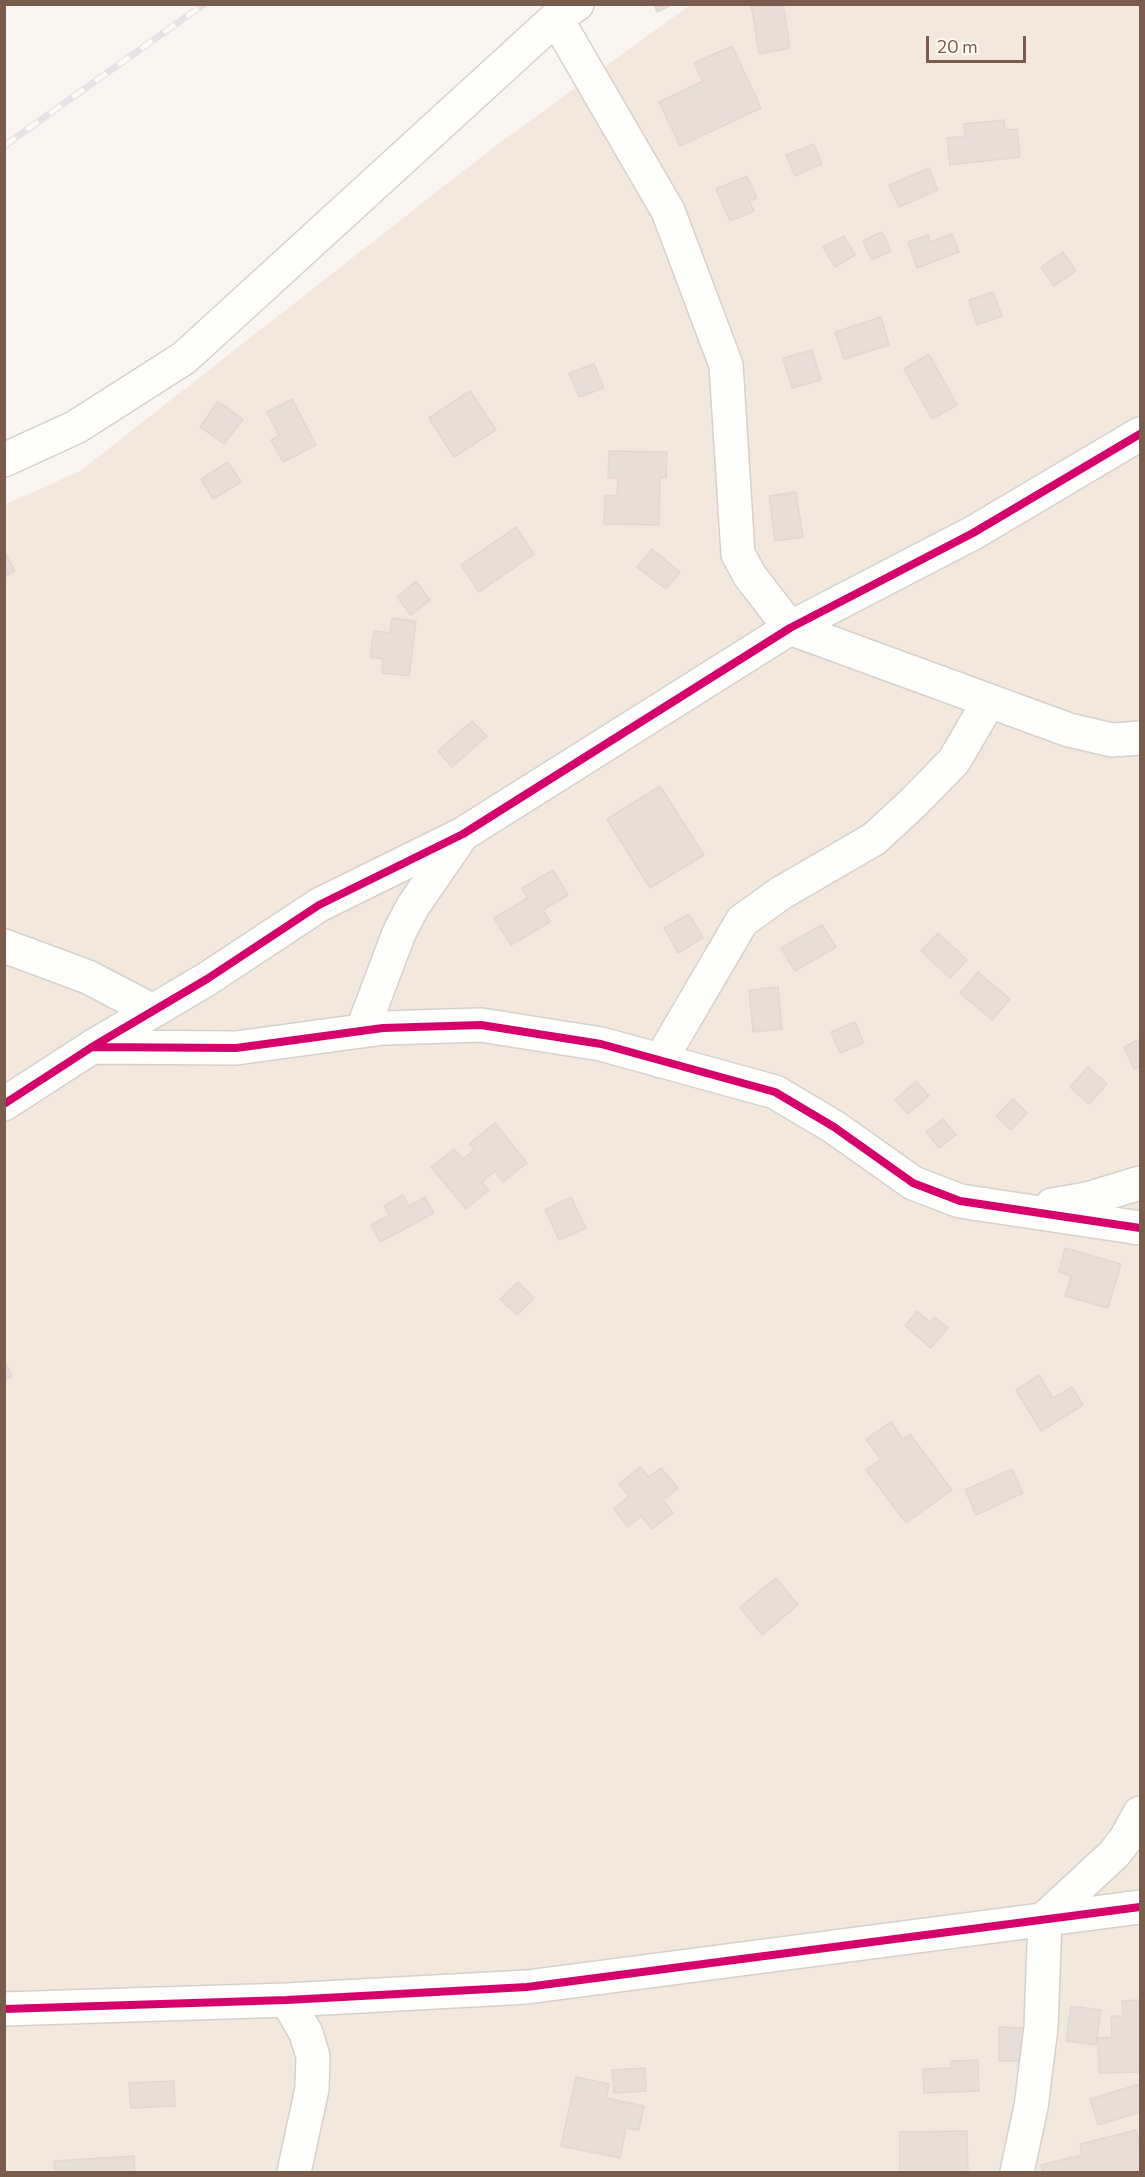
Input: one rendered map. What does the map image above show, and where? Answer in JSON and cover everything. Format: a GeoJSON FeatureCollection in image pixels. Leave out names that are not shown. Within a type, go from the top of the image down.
{"type":"FeatureCollection","features":[{"type":"Feature","properties":{"kind":"street"},"geometry":{"type":"LineString","coordinates":[[4,460],[75,427],[184,358],[566,11],[668,211],[726,365],[738,554],[750,576],[790,628],[1069,730],[1112,740],[1140,738]]}},
{"type":"Feature","properties":{"kind":"street"},"geometry":{"type":"LineString","coordinates":[[4,1104],[92,1047],[207,980],[320,905],[463,834],[790,628],[973,533],[1140,434]]}},
{"type":"Feature","properties":{"kind":"street"},"geometry":{"type":"LineString","coordinates":[[660,1061],[742,921],[781,893],[874,839],[954,761],[989,701]]}},
{"type":"Feature","properties":{"kind":"street"},"geometry":{"type":"LineString","coordinates":[[362,1031],[399,933],[413,906],[463,834]]}},
{"type":"Feature","properties":{"kind":"street"},"geometry":{"type":"LineString","coordinates":[[4,946],[88,977],[153,1011]]}},
{"type":"Feature","properties":{"kind":"street"},"geometry":{"type":"LineString","coordinates":[[92,1047],[236,1048],[383,1028],[481,1025],[601,1044],[775,1092],[834,1127],[913,1183],[960,1201],[1140,1228]]}},
{"type":"Feature","properties":{"kind":"street"},"geometry":{"type":"LineString","coordinates":[[1023,1209],[1087,1199],[1140,1183]]}},
{"type":"Feature","properties":{"kind":"street"},"geometry":{"type":"LineString","coordinates":[[1017,2172],[1031,2107],[1041,2027],[1045,1918],[1114,1854],[1140,1813]]}},
{"type":"Feature","properties":{"kind":"street"},"geometry":{"type":"LineString","coordinates":[[4,2009],[287,2000],[527,1987],[1140,1907]]}},
{"type":"Feature","properties":{"kind":"street"},"geometry":{"type":"LineString","coordinates":[[287,2000],[306,2033],[313,2056],[312,2089],[294,2172]]}},
{"type":"Feature","properties":{"kind":"shaded area"},"geometry":{"type":"Polygon","coordinates":[[[690,5],[1140,5],[1140,2172],[5,2172],[4,505],[80,471],[494,147],[690,5]]]}},
{"type":"Feature","properties":{"kind":"building"},"geometry":{"type":"Polygon","coordinates":[[[654,4],[673,4],[657,12],[654,4]]]}},
{"type":"Feature","properties":{"kind":"building"},"geometry":{"type":"Polygon","coordinates":[[[751,4],[783,4],[790,48],[759,54],[751,4]]]}},
{"type":"Feature","properties":{"kind":"building"},"geometry":{"type":"Polygon","coordinates":[[[732,46],[761,108],[680,146],[659,102],[703,81],[694,63],[732,46]]]}},
{"type":"Feature","properties":{"kind":"building"},"geometry":{"type":"Polygon","coordinates":[[[1004,120],[1005,130],[1017,129],[1020,157],[950,165],[947,138],[965,136],[964,124],[1004,120]]]}},
{"type":"Feature","properties":{"kind":"building"},"geometry":{"type":"Polygon","coordinates":[[[814,144],[822,164],[795,176],[786,155],[814,144]]]}},
{"type":"Feature","properties":{"kind":"building"},"geometry":{"type":"Polygon","coordinates":[[[929,168],[938,190],[899,207],[889,185],[929,168]]]}},
{"type":"Feature","properties":{"kind":"building"},"geometry":{"type":"Polygon","coordinates":[[[747,176],[757,198],[749,201],[754,211],[730,221],[716,189],[747,176]]]}},
{"type":"Feature","properties":{"kind":"building"},"geometry":{"type":"Polygon","coordinates":[[[882,232],[891,251],[872,260],[863,241],[882,232]]]}},
{"type":"Feature","properties":{"kind":"building"},"geometry":{"type":"Polygon","coordinates":[[[952,234],[959,252],[917,268],[908,242],[928,235],[930,242],[952,234]]]}},
{"type":"Feature","properties":{"kind":"building"},"geometry":{"type":"Polygon","coordinates":[[[844,236],[855,255],[835,267],[823,247],[844,236]]]}},
{"type":"Feature","properties":{"kind":"building"},"geometry":{"type":"Polygon","coordinates":[[[1063,252],[1076,271],[1054,286],[1041,267],[1063,252]]]}},
{"type":"Feature","properties":{"kind":"building"},"geometry":{"type":"Polygon","coordinates":[[[993,292],[1002,316],[977,325],[969,300],[993,292]]]}},
{"type":"Feature","properties":{"kind":"building"},"geometry":{"type":"Polygon","coordinates":[[[881,317],[889,345],[844,359],[835,332],[881,317]]]}},
{"type":"Feature","properties":{"kind":"building"},"geometry":{"type":"Polygon","coordinates":[[[812,350],[821,380],[792,388],[783,358],[812,350]]]}},
{"type":"Feature","properties":{"kind":"building"},"geometry":{"type":"Polygon","coordinates":[[[929,354],[957,405],[932,419],[904,369],[929,354]]]}},
{"type":"Feature","properties":{"kind":"building"},"geometry":{"type":"Polygon","coordinates":[[[594,364],[604,388],[579,397],[569,373],[594,364]]]}},
{"type":"Feature","properties":{"kind":"building"},"geometry":{"type":"Polygon","coordinates":[[[470,391],[496,430],[454,457],[429,418],[470,391]]]}},
{"type":"Feature","properties":{"kind":"building"},"geometry":{"type":"Polygon","coordinates":[[[292,399],[316,445],[283,462],[271,440],[279,436],[267,412],[292,399]]]}},
{"type":"Feature","properties":{"kind":"building"},"geometry":{"type":"Polygon","coordinates":[[[218,401],[243,419],[224,444],[200,427],[218,401]]]}},
{"type":"Feature","properties":{"kind":"building"},"geometry":{"type":"Polygon","coordinates":[[[609,451],[667,452],[666,478],[660,478],[659,525],[604,524],[605,495],[617,496],[618,478],[608,478],[609,451]]]}},
{"type":"Feature","properties":{"kind":"building"},"geometry":{"type":"Polygon","coordinates":[[[228,462],[241,482],[213,499],[201,479],[228,462]]]}},
{"type":"Feature","properties":{"kind":"building"},"geometry":{"type":"Polygon","coordinates":[[[796,492],[803,537],[775,541],[769,496],[796,492]]]}},
{"type":"Feature","properties":{"kind":"building"},"geometry":{"type":"Polygon","coordinates":[[[516,527],[534,554],[479,592],[461,565],[516,527]]]}},
{"type":"Feature","properties":{"kind":"building"},"geometry":{"type":"Polygon","coordinates":[[[652,549],[680,572],[666,589],[637,567],[652,549]]]}},
{"type":"Feature","properties":{"kind":"building"},"geometry":{"type":"Polygon","coordinates":[[[4,551],[15,571],[4,577],[4,551]]]}},
{"type":"Feature","properties":{"kind":"building"},"geometry":{"type":"Polygon","coordinates":[[[416,581],[430,600],[411,615],[397,597],[416,581]]]}},
{"type":"Feature","properties":{"kind":"building"},"geometry":{"type":"Polygon","coordinates":[[[392,618],[416,621],[409,676],[382,673],[383,659],[370,657],[374,631],[390,633],[392,618]]]}},
{"type":"Feature","properties":{"kind":"building"},"geometry":{"type":"Polygon","coordinates":[[[472,721],[487,736],[452,767],[438,751],[472,721]]]}},
{"type":"Feature","properties":{"kind":"building"},"geometry":{"type":"Polygon","coordinates":[[[660,786],[704,855],[650,888],[607,819],[660,786]]]}},
{"type":"Feature","properties":{"kind":"building"},"geometry":{"type":"Polygon","coordinates":[[[553,870],[568,895],[543,910],[550,922],[511,945],[494,918],[528,898],[522,888],[553,870]]]}},
{"type":"Feature","properties":{"kind":"building"},"geometry":{"type":"Polygon","coordinates":[[[689,914],[703,938],[678,953],[664,928],[689,914]]]}},
{"type":"Feature","properties":{"kind":"building"},"geometry":{"type":"Polygon","coordinates":[[[822,925],[836,947],[795,971],[781,948],[822,925]]]}},
{"type":"Feature","properties":{"kind":"building"},"geometry":{"type":"Polygon","coordinates":[[[938,933],[967,960],[950,978],[921,951],[938,933]]]}},
{"type":"Feature","properties":{"kind":"building"},"geometry":{"type":"Polygon","coordinates":[[[978,972],[1010,999],[992,1020],[960,993],[978,972]]]}},
{"type":"Feature","properties":{"kind":"building"},"geometry":{"type":"Polygon","coordinates":[[[778,987],[782,1029],[753,1032],[749,990],[778,987]]]}},
{"type":"Feature","properties":{"kind":"building"},"geometry":{"type":"Polygon","coordinates":[[[855,1022],[864,1043],[840,1053],[831,1032],[855,1022]]]}},
{"type":"Feature","properties":{"kind":"building"},"geometry":{"type":"Polygon","coordinates":[[[1140,1039],[1140,1066],[1134,1069],[1124,1047],[1140,1039]]]}},
{"type":"Feature","properties":{"kind":"building"},"geometry":{"type":"Polygon","coordinates":[[[1088,1067],[1107,1084],[1089,1104],[1070,1087],[1088,1067]]]}},
{"type":"Feature","properties":{"kind":"building"},"geometry":{"type":"Polygon","coordinates":[[[916,1081],[929,1096],[908,1114],[895,1100],[916,1081]]]}},
{"type":"Feature","properties":{"kind":"building"},"geometry":{"type":"Polygon","coordinates":[[[1013,1099],[1027,1113],[1011,1130],[996,1116],[1013,1099]]]}},
{"type":"Feature","properties":{"kind":"building"},"geometry":{"type":"Polygon","coordinates":[[[943,1119],[956,1135],[939,1148],[926,1132],[943,1119]]]}},
{"type":"Feature","properties":{"kind":"building"},"geometry":{"type":"Polygon","coordinates":[[[495,1123],[527,1163],[503,1182],[495,1171],[482,1182],[489,1190],[466,1209],[431,1167],[454,1149],[463,1159],[474,1150],[469,1144],[495,1123]]]}},
{"type":"Feature","properties":{"kind":"building"},"geometry":{"type":"Polygon","coordinates":[[[403,1195],[409,1206],[425,1197],[434,1213],[380,1242],[371,1225],[389,1215],[384,1206],[403,1195]]]}},
{"type":"Feature","properties":{"kind":"building"},"geometry":{"type":"Polygon","coordinates":[[[571,1197],[586,1228],[559,1240],[545,1210],[571,1197]]]}},
{"type":"Feature","properties":{"kind":"building"},"geometry":{"type":"Polygon","coordinates":[[[1065,1248],[1121,1264],[1108,1308],[1065,1296],[1071,1276],[1059,1272],[1065,1248]]]}},
{"type":"Feature","properties":{"kind":"building"},"geometry":{"type":"Polygon","coordinates":[[[518,1282],[534,1298],[517,1315],[500,1299],[518,1282]]]}},
{"type":"Feature","properties":{"kind":"building"},"geometry":{"type":"Polygon","coordinates":[[[917,1311],[930,1322],[935,1317],[948,1328],[931,1348],[905,1326],[917,1311]]]}},
{"type":"Feature","properties":{"kind":"building"},"geometry":{"type":"Polygon","coordinates":[[[4,1359],[12,1377],[4,1380],[4,1359]]]}},
{"type":"Feature","properties":{"kind":"building"},"geometry":{"type":"Polygon","coordinates":[[[1039,1375],[1053,1398],[1072,1387],[1083,1405],[1041,1431],[1016,1390],[1039,1375]]]}},
{"type":"Feature","properties":{"kind":"building"},"geometry":{"type":"Polygon","coordinates":[[[891,1422],[903,1439],[910,1434],[952,1490],[906,1523],[866,1470],[881,1459],[866,1439],[891,1422]]]}},
{"type":"Feature","properties":{"kind":"building"},"geometry":{"type":"Polygon","coordinates":[[[640,1467],[649,1477],[661,1468],[678,1488],[663,1500],[673,1513],[652,1529],[641,1516],[628,1527],[614,1509],[629,1496],[619,1484],[640,1467]]]}},
{"type":"Feature","properties":{"kind":"building"},"geometry":{"type":"Polygon","coordinates":[[[1012,1469],[1023,1493],[976,1515],[965,1490],[1012,1469]]]}},
{"type":"Feature","properties":{"kind":"building"},"geometry":{"type":"Polygon","coordinates":[[[776,1578],[798,1605],[762,1635],[740,1607],[776,1578]]]}},
{"type":"Feature","properties":{"kind":"building"},"geometry":{"type":"Polygon","coordinates":[[[1140,2000],[1140,2072],[1099,2073],[1098,2038],[1112,2037],[1111,2016],[1123,2016],[1122,2001],[1140,2000]]]}},
{"type":"Feature","properties":{"kind":"building"},"geometry":{"type":"Polygon","coordinates":[[[1071,2006],[1101,2010],[1096,2045],[1066,2041],[1071,2006]]]}},
{"type":"Feature","properties":{"kind":"building"},"geometry":{"type":"Polygon","coordinates":[[[999,2027],[1027,2028],[1027,2061],[999,2061],[999,2027]]]}},
{"type":"Feature","properties":{"kind":"building"},"geometry":{"type":"Polygon","coordinates":[[[978,2060],[979,2091],[924,2093],[923,2069],[951,2068],[951,2061],[978,2060]]]}},
{"type":"Feature","properties":{"kind":"building"},"geometry":{"type":"Polygon","coordinates":[[[645,2068],[646,2091],[614,2093],[612,2070],[645,2068]]]}},
{"type":"Feature","properties":{"kind":"building"},"geometry":{"type":"Polygon","coordinates":[[[576,2077],[609,2084],[606,2098],[644,2106],[639,2130],[626,2128],[620,2158],[561,2146],[576,2077]]]}},
{"type":"Feature","properties":{"kind":"building"},"geometry":{"type":"Polygon","coordinates":[[[174,2081],[175,2106],[131,2108],[129,2083],[174,2081]]]}},
{"type":"Feature","properties":{"kind":"building"},"geometry":{"type":"Polygon","coordinates":[[[1140,2084],[1140,2112],[1098,2125],[1090,2099],[1140,2084]]]}},
{"type":"Feature","properties":{"kind":"building"},"geometry":{"type":"Polygon","coordinates":[[[1136,2130],[1140,2148],[1140,2172],[1043,2172],[1041,2165],[1082,2155],[1080,2144],[1136,2130]]]}},
{"type":"Feature","properties":{"kind":"building"},"geometry":{"type":"Polygon","coordinates":[[[967,2131],[968,2172],[900,2172],[900,2132],[967,2131]]]}},
{"type":"Feature","properties":{"kind":"building"},"geometry":{"type":"Polygon","coordinates":[[[134,2156],[135,2172],[55,2172],[54,2161],[134,2156]]]}},
{"type":"Feature","properties":{"kind":"railway"},"geometry":{"type":"LineString","coordinates":[[4,146],[204,4]]}},
{"type":"Feature","properties":{"kind":"cycle path"},"geometry":{"type":"LineString","coordinates":[[4,1104],[92,1047],[207,979],[319,905],[463,834],[790,628],[973,533],[1140,434]]}},
{"type":"Feature","properties":{"kind":"cycle path"},"geometry":{"type":"LineString","coordinates":[[92,1047],[236,1048],[383,1028],[481,1025],[601,1044],[775,1092],[834,1127],[913,1183],[960,1201],[1140,1228]]}},
{"type":"Feature","properties":{"kind":"cycle path"},"geometry":{"type":"LineString","coordinates":[[4,2009],[287,2000],[527,1987],[1140,1907]]}}]}
